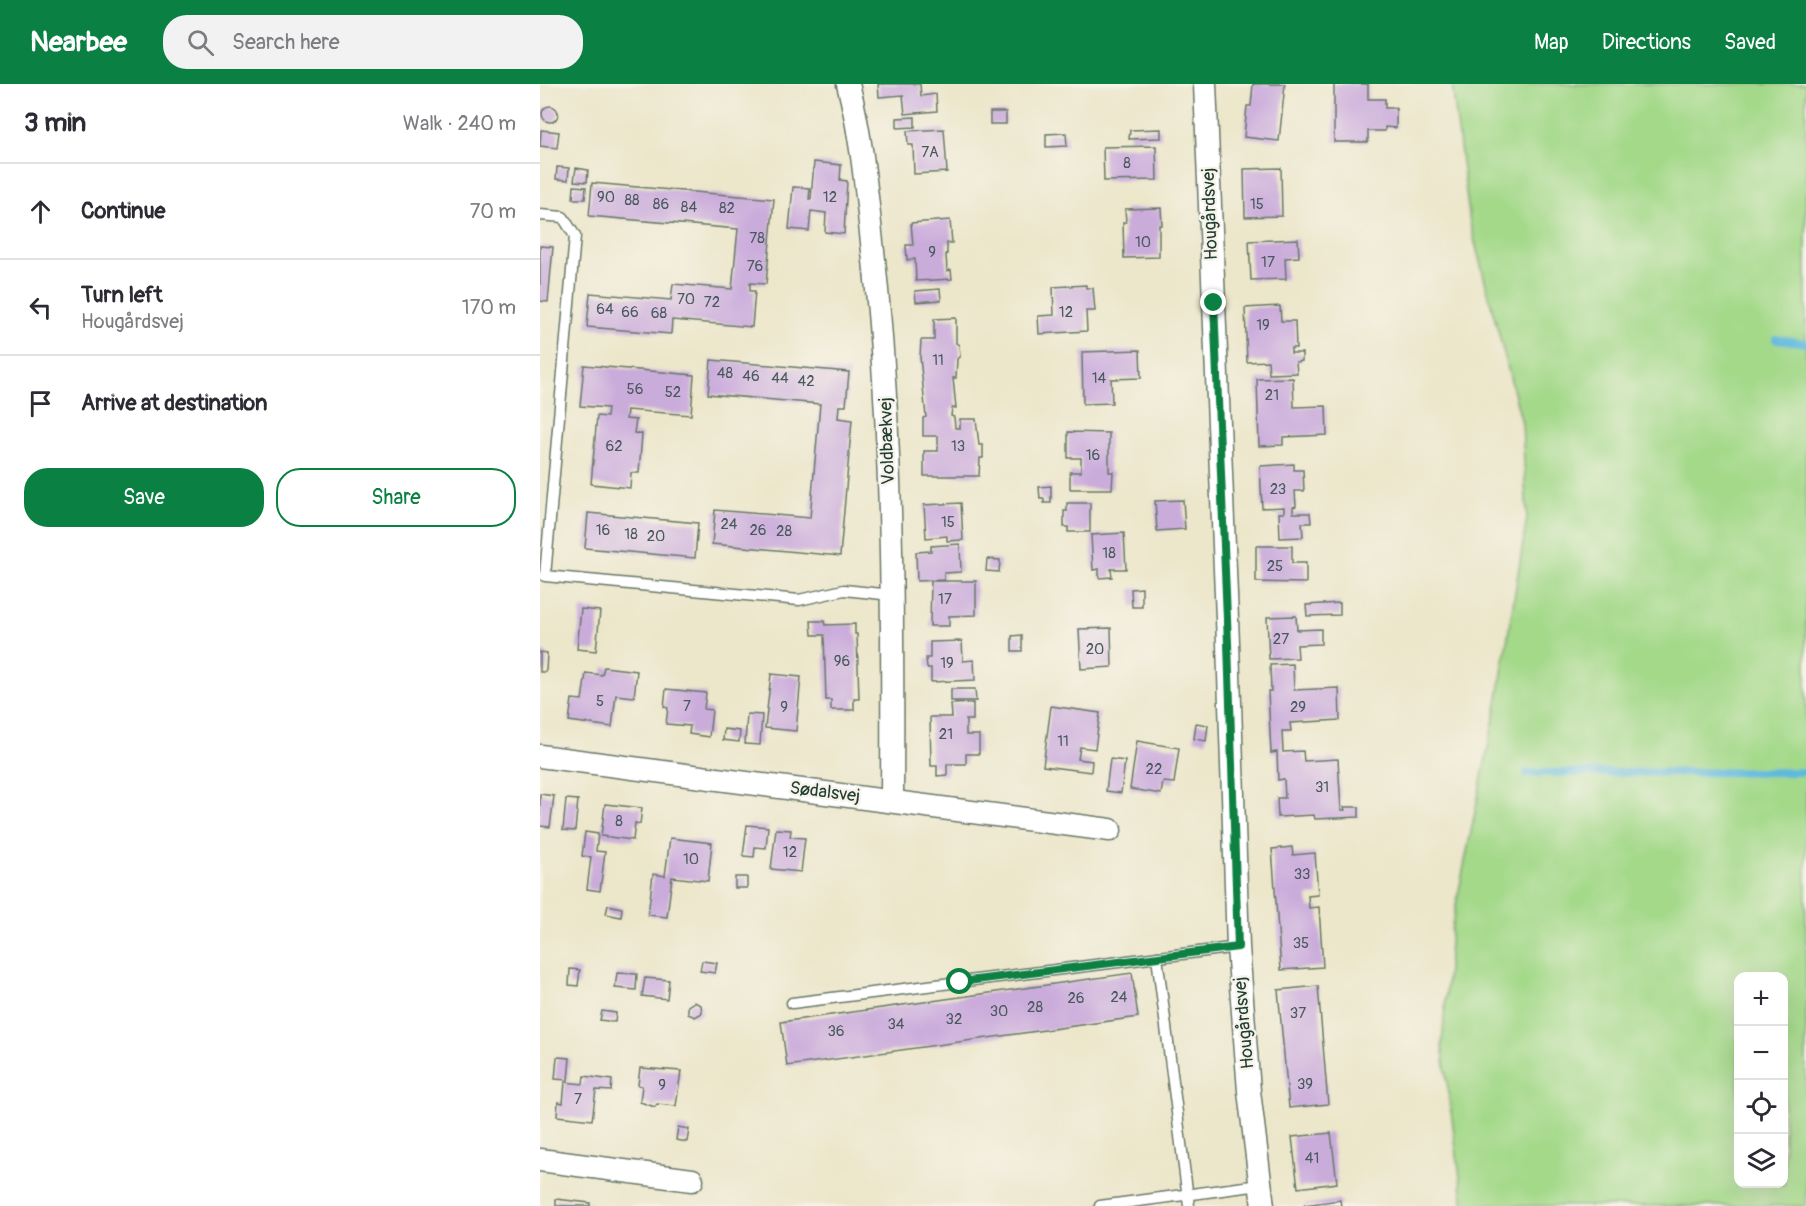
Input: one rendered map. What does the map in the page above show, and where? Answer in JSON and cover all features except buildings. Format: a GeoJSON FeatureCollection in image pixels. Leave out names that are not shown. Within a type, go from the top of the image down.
{"type":"FeatureCollection","features":[{"type":"Feature","properties":{"kind":"street","name":"Voldbækvej"},"geometry":{"type":"LineString","coordinates":[[848,84],[866,186],[883,345],[892,595],[892,801]]}},
{"type":"Feature","properties":{"kind":"street","name":"Hougårdsvej"},"geometry":{"type":"LineString","coordinates":[[1205,84],[1238,947],[1249,1091],[1261,1196]]}},
{"type":"Feature","properties":{"kind":"street","name":"Sødalsvej"},"geometry":{"type":"LineString","coordinates":[[540,756],[1110,831]]}},
{"type":"Feature","properties":{"kind":"street"},"geometry":{"type":"LineString","coordinates":[[540,1160],[692,1180]]}},
{"type":"Feature","properties":{"kind":"lane"},"geometry":{"type":"LineString","coordinates":[[540,215],[563,217],[575,236],[543,557],[545,576],[799,600],[844,590],[892,595]]}},
{"type":"Feature","properties":{"kind":"lane"},"geometry":{"type":"LineString","coordinates":[[792,1003],[1238,947]]}},
{"type":"Feature","properties":{"kind":"lane"},"geometry":{"type":"LineString","coordinates":[[1157,957],[1188,1200]]}},
{"type":"Feature","properties":{"kind":"lane"},"geometry":{"type":"LineString","coordinates":[[1100,1206],[1261,1196]]}},
{"type":"Feature","properties":{"kind":"green space"},"geometry":{"type":"Polygon","coordinates":[[[1452,84],[1806,84],[1806,1206],[1464,1206],[1442,1045],[1451,930],[1497,704],[1527,518],[1522,423],[1470,223],[1452,84]]]}},
{"type":"Feature","properties":{"kind":"waterway"},"geometry":{"type":"LineString","coordinates":[[1776,339],[1806,343]]}},
{"type":"Feature","properties":{"kind":"waterway"},"geometry":{"type":"LineString","coordinates":[[1527,773],[1806,772]]}},
{"type":"Feature","properties":{"kind":"route"},"geometry":{"type":"LineString","coordinates":[[960,982],[1238,947],[1214,303]]}}]}
